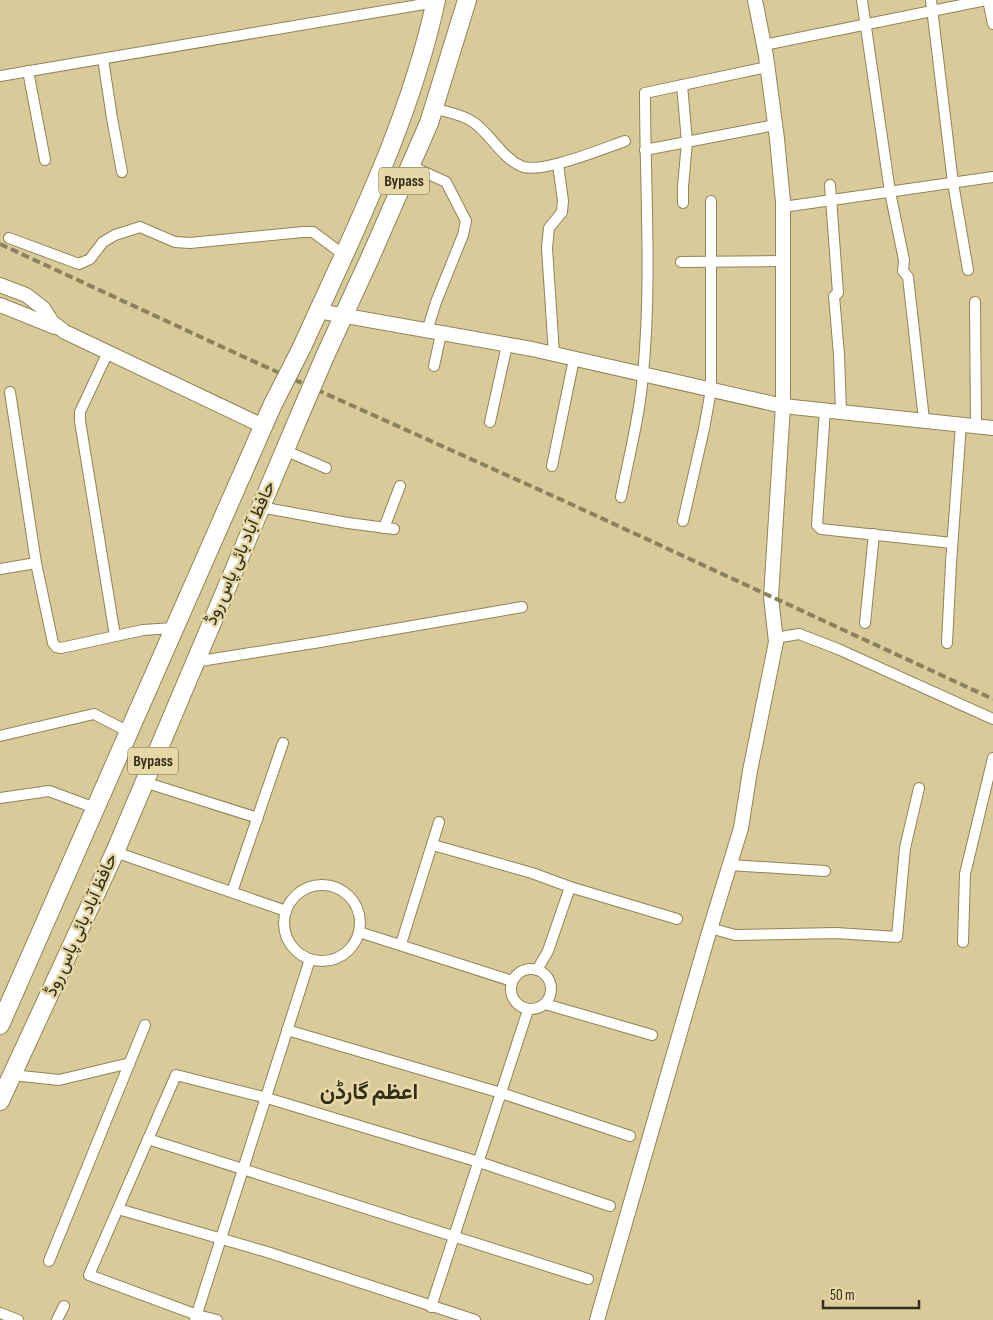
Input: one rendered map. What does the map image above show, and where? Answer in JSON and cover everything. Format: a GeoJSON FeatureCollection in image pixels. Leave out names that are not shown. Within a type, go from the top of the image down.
{"type":"FeatureCollection","features":[{"type":"Feature","properties":{"kind":"highway","name":"حافظ آباد بائی پاس روڈ"},"geometry":{"type":"LineString","coordinates":[[0,1101],[115,852],[284,450],[411,166],[433,108],[467,0]]}},
{"type":"Feature","properties":{"kind":"highway","name":"حافظ آباد بائی پاس روڈ"},"geometry":{"type":"LineString","coordinates":[[0,1024],[262,426],[302,347],[377,182],[424,50],[436,1]]}},
{"type":"Feature","properties":{"kind":"street"},"geometry":{"type":"LineString","coordinates":[[597,1320],[710,928],[742,828],[750,771],[775,638],[771,597],[783,406],[783,207],[775,125],[756,0]]}},
{"type":"Feature","properties":{"kind":"street"},"geometry":{"type":"LineString","coordinates":[[862,0],[890,192],[904,260],[903,271],[908,277],[924,420]]}},
{"type":"Feature","properties":{"kind":"street"},"geometry":{"type":"LineString","coordinates":[[931,0],[953,182],[968,270]]}},
{"type":"Feature","properties":{"kind":"street"},"geometry":{"type":"LineString","coordinates":[[764,46],[987,0],[993,24]]}},
{"type":"Feature","properties":{"kind":"street"},"geometry":{"type":"LineString","coordinates":[[0,76],[436,1]]}},
{"type":"Feature","properties":{"kind":"street"},"geometry":{"type":"LineString","coordinates":[[104,59],[122,172]]}},
{"type":"Feature","properties":{"kind":"street"},"geometry":{"type":"LineString","coordinates":[[621,497],[644,374],[648,267],[645,93],[767,67]]}},
{"type":"Feature","properties":{"kind":"street"},"geometry":{"type":"LineString","coordinates":[[28,71],[45,160]]}},
{"type":"Feature","properties":{"kind":"street"},"geometry":{"type":"LineString","coordinates":[[682,85],[687,142],[683,203]]}},
{"type":"Feature","properties":{"kind":"street"},"geometry":{"type":"LineString","coordinates":[[433,108],[474,122],[503,152],[522,167],[532,168],[558,164],[625,141]]}},
{"type":"Feature","properties":{"kind":"street"},"geometry":{"type":"LineString","coordinates":[[645,150],[775,125]]}},
{"type":"Feature","properties":{"kind":"street"},"geometry":{"type":"LineString","coordinates":[[554,354],[548,228],[562,212],[563,202],[558,164]]}},
{"type":"Feature","properties":{"kind":"street"},"geometry":{"type":"LineString","coordinates":[[411,166],[446,182],[466,221],[427,331]]}},
{"type":"Feature","properties":{"kind":"street"},"geometry":{"type":"LineString","coordinates":[[783,207],[993,177]]}},
{"type":"Feature","properties":{"kind":"street"},"geometry":{"type":"LineString","coordinates":[[830,185],[838,293],[834,296],[840,355],[841,412]]}},
{"type":"Feature","properties":{"kind":"street"},"geometry":{"type":"LineString","coordinates":[[683,521],[701,445],[711,390],[711,201]]}},
{"type":"Feature","properties":{"kind":"street"},"geometry":{"type":"LineString","coordinates":[[9,238],[79,264],[90,258],[103,242],[116,235],[140,227],[175,242],[190,243],[313,232],[344,255]]}},
{"type":"Feature","properties":{"kind":"street"},"geometry":{"type":"LineString","coordinates":[[681,262],[783,261]]}},
{"type":"Feature","properties":{"kind":"street"},"geometry":{"type":"LineString","coordinates":[[0,285],[26,295],[43,308],[52,322],[65,332]]}},
{"type":"Feature","properties":{"kind":"street"},"geometry":{"type":"LineString","coordinates":[[975,302],[976,426]]}},
{"type":"Feature","properties":{"kind":"street"},"geometry":{"type":"LineString","coordinates":[[0,306],[42,321],[262,426]]}},
{"type":"Feature","properties":{"kind":"street"},"geometry":{"type":"LineString","coordinates":[[318,311],[554,354],[783,406],[993,428]]}},
{"type":"Feature","properties":{"kind":"street"},"geometry":{"type":"LineString","coordinates":[[434,366],[441,334]]}},
{"type":"Feature","properties":{"kind":"street"},"geometry":{"type":"LineString","coordinates":[[490,422],[507,345]]}},
{"type":"Feature","properties":{"kind":"street"},"geometry":{"type":"LineString","coordinates":[[108,352],[80,412],[80,420],[115,636]]}},
{"type":"Feature","properties":{"kind":"street"},"geometry":{"type":"LineString","coordinates":[[552,466],[574,359]]}},
{"type":"Feature","properties":{"kind":"street"},"geometry":{"type":"LineString","coordinates":[[10,392],[36,564],[53,643],[56,647],[143,630],[174,628]]}},
{"type":"Feature","properties":{"kind":"street"},"geometry":{"type":"LineString","coordinates":[[825,410],[818,525],[821,529],[952,543]]}},
{"type":"Feature","properties":{"kind":"street"},"geometry":{"type":"LineString","coordinates":[[947,643],[961,424]]}},
{"type":"Feature","properties":{"kind":"street"},"geometry":{"type":"LineString","coordinates":[[284,450],[326,468]]}},
{"type":"Feature","properties":{"kind":"street"},"geometry":{"type":"LineString","coordinates":[[260,507],[348,523],[389,528],[400,486]]}},
{"type":"Feature","properties":{"kind":"street"},"geometry":{"type":"LineString","coordinates":[[865,622],[874,534]]}},
{"type":"Feature","properties":{"kind":"street"},"geometry":{"type":"LineString","coordinates":[[0,569],[36,564]]}},
{"type":"Feature","properties":{"kind":"street"},"geometry":{"type":"LineString","coordinates":[[194,662],[522,608]]}},
{"type":"Feature","properties":{"kind":"street"},"geometry":{"type":"LineString","coordinates":[[775,638],[799,634],[838,649],[993,719]]}},
{"type":"Feature","properties":{"kind":"street"},"geometry":{"type":"LineString","coordinates":[[0,736],[94,714],[129,732]]}},
{"type":"Feature","properties":{"kind":"street"},"geometry":{"type":"LineString","coordinates":[[232,892],[283,743]]}},
{"type":"Feature","properties":{"kind":"street"},"geometry":{"type":"LineString","coordinates":[[963,942],[965,874],[993,758]]}},
{"type":"Feature","properties":{"kind":"street"},"geometry":{"type":"LineString","coordinates":[[144,782],[258,818]]}},
{"type":"Feature","properties":{"kind":"street"},"geometry":{"type":"LineString","coordinates":[[710,928],[735,935],[836,933],[897,937],[905,848],[919,788]]}},
{"type":"Feature","properties":{"kind":"street"},"geometry":{"type":"LineString","coordinates":[[0,798],[49,791],[95,808]]}},
{"type":"Feature","properties":{"kind":"street"},"geometry":{"type":"LineString","coordinates":[[401,944],[439,822]]}},
{"type":"Feature","properties":{"kind":"street"},"geometry":{"type":"LineString","coordinates":[[433,845],[532,873],[570,887],[677,919]]}},
{"type":"Feature","properties":{"kind":"street"},"geometry":{"type":"LineString","coordinates":[[115,852],[286,911]]}},
{"type":"Feature","properties":{"kind":"street"},"geometry":{"type":"LineString","coordinates":[[730,865],[825,871]]}},
{"type":"Feature","properties":{"kind":"street"},"geometry":{"type":"LineString","coordinates":[[320,885],[334,887],[347,895],[356,906],[360,921],[359,932],[351,948],[339,957],[325,961],[310,959],[297,952],[288,940],[284,926],[286,911],[294,898],[305,889],[320,885]]}},
{"type":"Feature","properties":{"kind":"street"},"geometry":{"type":"LineString","coordinates":[[537,970],[548,951],[570,887]]}},
{"type":"Feature","properties":{"kind":"street"},"geometry":{"type":"LineString","coordinates":[[359,932],[512,981]]}},
{"type":"Feature","properties":{"kind":"street"},"geometry":{"type":"LineString","coordinates":[[196,1317],[310,959]]}},
{"type":"Feature","properties":{"kind":"street"},"geometry":{"type":"LineString","coordinates":[[526,969],[537,970],[545,974],[551,986],[549,998],[545,1004],[534,1010],[528,1010],[516,1004],[510,987],[520,971],[526,969]]}},
{"type":"Feature","properties":{"kind":"street"},"geometry":{"type":"LineString","coordinates":[[545,1004],[652,1035]]}},
{"type":"Feature","properties":{"kind":"street"},"geometry":{"type":"LineString","coordinates":[[431,1307],[528,1010]]}},
{"type":"Feature","properties":{"kind":"street"},"geometry":{"type":"LineString","coordinates":[[48,1261],[145,1026]]}},
{"type":"Feature","properties":{"kind":"street"},"geometry":{"type":"LineString","coordinates":[[288,1030],[501,1093],[630,1136]]}},
{"type":"Feature","properties":{"kind":"street"},"geometry":{"type":"LineString","coordinates":[[12,1076],[59,1080],[130,1063]]}},
{"type":"Feature","properties":{"kind":"street"},"geometry":{"type":"LineString","coordinates":[[217,1320],[196,1317],[89,1275],[176,1075],[267,1098],[479,1162],[610,1206]]}},
{"type":"Feature","properties":{"kind":"street"},"geometry":{"type":"LineString","coordinates":[[148,1139],[455,1235],[588,1279]]}},
{"type":"Feature","properties":{"kind":"street"},"geometry":{"type":"LineString","coordinates":[[118,1209],[267,1252],[474,1320]]}},
{"type":"Feature","properties":{"kind":"street"},"geometry":{"type":"LineString","coordinates":[[57,1320],[64,1306]]}},
{"type":"Feature","properties":{"kind":"street"},"geometry":{"type":"LineString","coordinates":[[0,1313],[18,1320]]}},
{"type":"Feature","properties":{"kind":"railway"},"geometry":{"type":"LineString","coordinates":[[0,244],[993,699]]}},
{"type":"Feature","properties":{"kind":"district","name":"اعظم گارڈن"},"geometry":{"type":"Point","coordinates":[369,1092]}}]}
